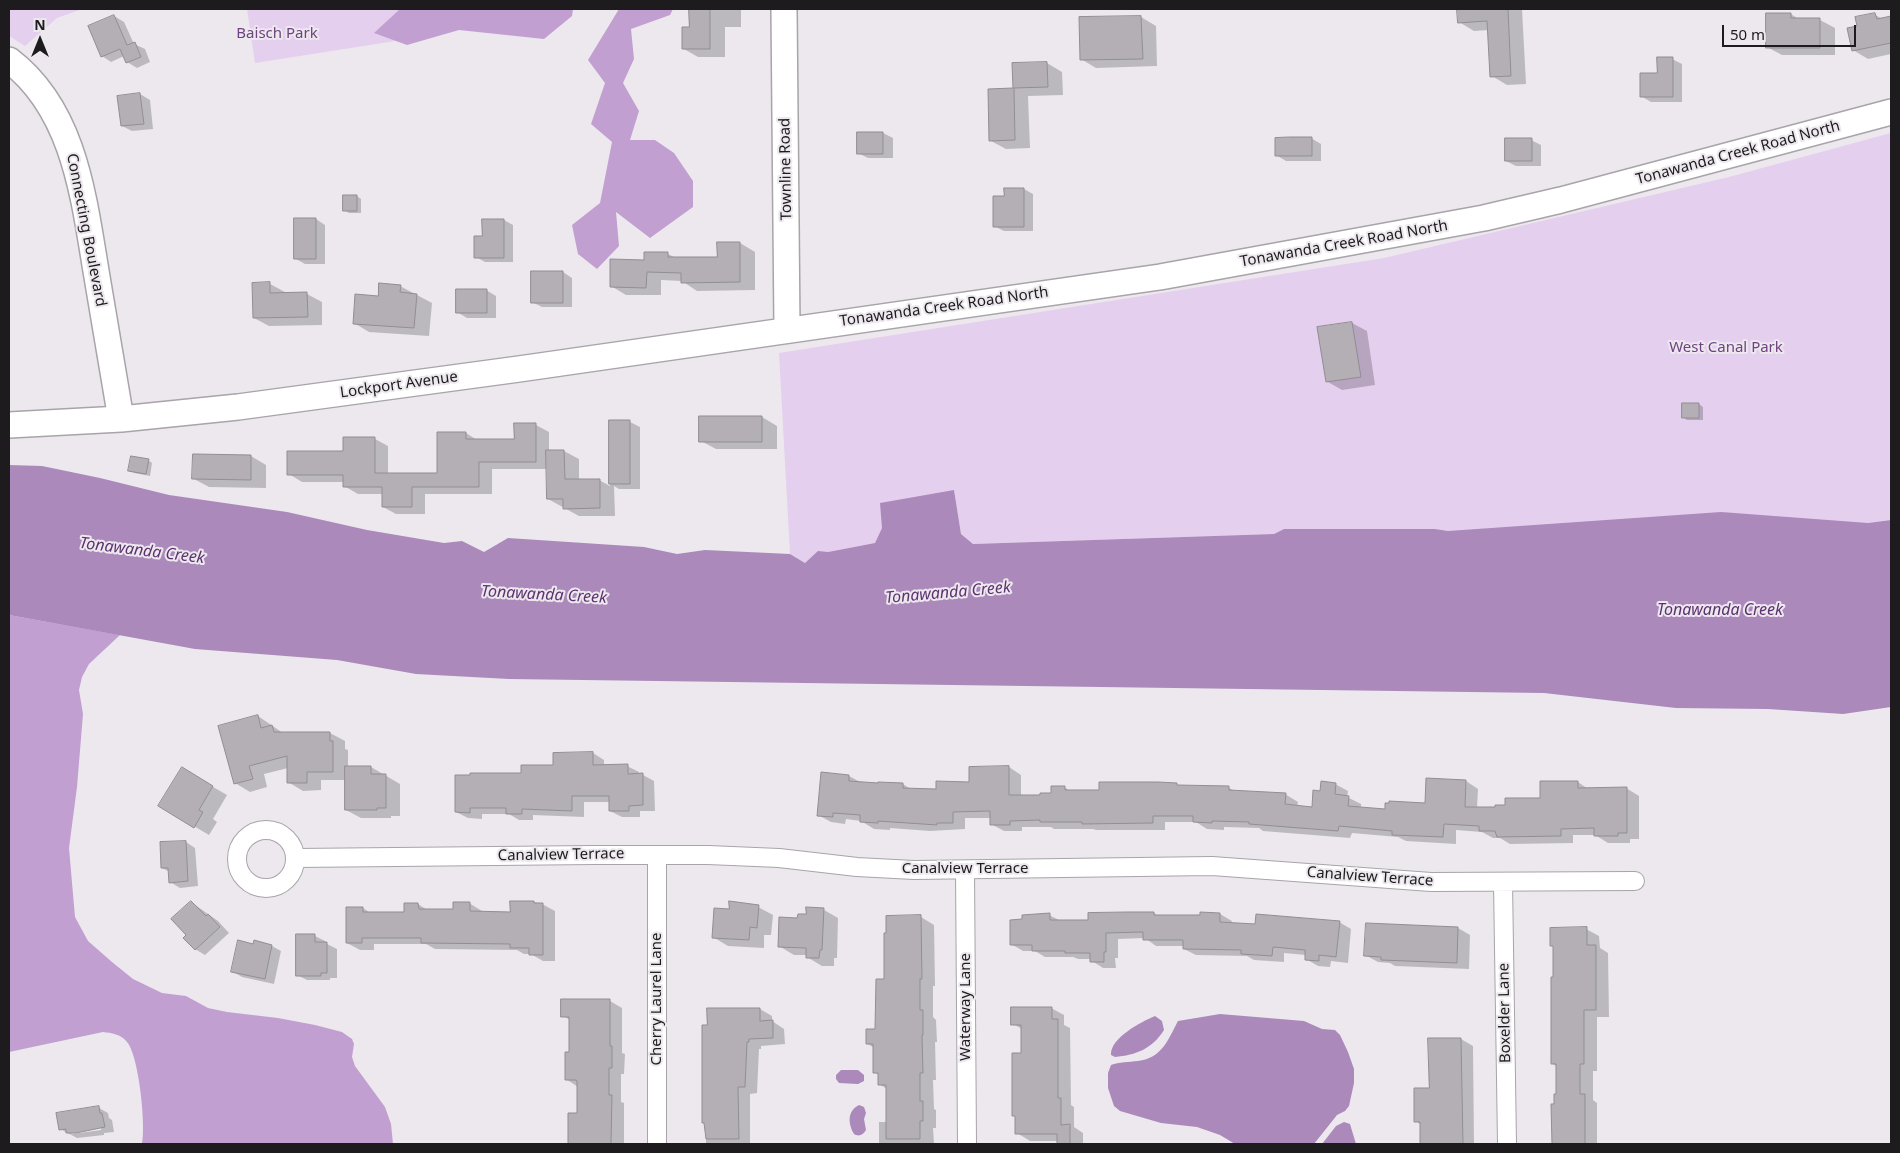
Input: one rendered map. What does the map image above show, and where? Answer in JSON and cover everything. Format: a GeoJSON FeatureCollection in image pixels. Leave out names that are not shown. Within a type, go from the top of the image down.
{"type":"FeatureCollection","features":[{"type":"Feature","properties":{"kind":"street","name":"Townline Road"},"geometry":{"type":"LineString","coordinates":[[784,9],[787,329]]}},
{"type":"Feature","properties":{"kind":"street","name":"Connecting Boulevard"},"geometry":{"type":"LineString","coordinates":[[9,60],[43,96],[54,112],[70,148],[89,232],[122,419]]}},
{"type":"Feature","properties":{"kind":"street","name":"Tonawanda Creek Road North"},"geometry":{"type":"LineString","coordinates":[[787,329],[1160,277],[1484,218],[1561,200],[1891,112]]}},
{"type":"Feature","properties":{"kind":"street","name":"Lockport Avenue"},"geometry":{"type":"LineString","coordinates":[[9,425],[122,419],[238,407],[510,370],[787,329]]}},
{"type":"Feature","properties":{"kind":"street","name":"Canalview Terrace"},"geometry":{"type":"LineString","coordinates":[[296,858],[657,855],[757,857],[881,868],[965,870],[1212,866],[1417,881],[1635,881]]}},
{"type":"Feature","properties":{"kind":"street","name":"Cherry Laurel Lane"},"geometry":{"type":"LineString","coordinates":[[657,855],[658,1144]]}},
{"type":"Feature","properties":{"kind":"street","name":"Waterway Lane"},"geometry":{"type":"LineString","coordinates":[[965,870],[968,1144]]}},
{"type":"Feature","properties":{"kind":"street","name":"Boxelder Lane"},"geometry":{"type":"LineString","coordinates":[[1503,882],[1507,1144]]}},
{"type":"Feature","properties":{"kind":"green space"},"geometry":{"type":"Polygon","coordinates":[[[9,9],[82,9],[57,18],[25,46],[9,36],[9,9]]]}},
{"type":"Feature","properties":{"kind":"green space","name":"Baisch Park"},"geometry":{"type":"Polygon","coordinates":[[[247,9],[419,9],[421,37],[255,63],[247,9]]]}},
{"type":"Feature","properties":{"kind":"green space","name":"West Canal Park"},"geometry":{"type":"Polygon","coordinates":[[[1891,133],[1891,520],[1868,523],[1448,531],[1435,529],[1284,529],[1274,534],[973,544],[961,534],[954,490],[882,528],[875,543],[828,552],[818,552],[805,563],[790,554],[779,353],[1384,258],[1729,177],[1891,133]]]}},
{"type":"Feature","properties":{"kind":"shaded area"},"geometry":{"type":"Polygon","coordinates":[[[400,9],[573,9],[572,16],[544,39],[459,30],[407,45],[374,33],[400,9]]]}},
{"type":"Feature","properties":{"kind":"shaded area"},"geometry":{"type":"Polygon","coordinates":[[[619,9],[673,9],[670,15],[631,29],[634,59],[623,83],[639,111],[630,140],[655,140],[674,153],[693,181],[693,207],[650,238],[616,212],[619,246],[597,269],[578,254],[572,225],[600,203],[612,142],[591,124],[605,83],[588,60],[619,9]]]}},
{"type":"Feature","properties":{"kind":"shaded area"},"geometry":{"type":"Polygon","coordinates":[[[9,615],[120,635],[89,664],[82,677],[79,690],[83,714],[77,787],[69,848],[75,917],[88,941],[133,979],[162,993],[186,996],[208,1008],[278,1018],[342,1032],[352,1039],[354,1044],[352,1057],[355,1066],[385,1107],[391,1124],[393,1144],[142,1144],[143,1122],[138,1076],[131,1050],[122,1037],[103,1032],[9,1052],[9,615]]]}},
{"type":"Feature","properties":{"kind":"water","name":"Tonawanda Creek"},"geometry":{"type":"Polygon","coordinates":[[[9,465],[42,466],[169,495],[287,512],[367,530],[444,543],[462,541],[484,552],[508,538],[644,547],[677,554],[705,550],[790,554],[805,563],[818,551],[828,552],[875,543],[882,528],[880,503],[954,490],[961,534],[973,544],[1274,534],[1284,529],[1435,529],[1448,531],[1721,512],[1868,523],[1891,520],[1891,707],[1843,714],[1768,709],[1676,708],[1544,693],[509,679],[416,674],[337,660],[195,649],[9,615],[9,465]]]}},
{"type":"Feature","properties":{"kind":"water"},"geometry":{"type":"Polygon","coordinates":[[[1220,1014],[1304,1021],[1322,1029],[1335,1030],[1340,1035],[1354,1069],[1354,1083],[1349,1106],[1345,1111],[1337,1115],[1314,1144],[1235,1144],[1220,1135],[1197,1127],[1161,1123],[1120,1111],[1114,1106],[1108,1088],[1108,1073],[1111,1065],[1138,1061],[1153,1056],[1163,1047],[1178,1021],[1220,1014]]]}},
{"type":"Feature","properties":{"kind":"water"},"geometry":{"type":"Polygon","coordinates":[[[1155,1016],[1162,1021],[1164,1030],[1154,1042],[1137,1053],[1115,1057],[1111,1055],[1115,1043],[1127,1031],[1155,1016]]]}},
{"type":"Feature","properties":{"kind":"water"},"geometry":{"type":"Polygon","coordinates":[[[841,1070],[858,1070],[864,1075],[864,1081],[858,1084],[839,1083],[836,1075],[841,1070]]]}},
{"type":"Feature","properties":{"kind":"water"},"geometry":{"type":"Polygon","coordinates":[[[859,1105],[864,1107],[866,1113],[864,1119],[866,1130],[858,1135],[854,1134],[852,1130],[850,1118],[852,1111],[859,1105]]]}},
{"type":"Feature","properties":{"kind":"water"},"geometry":{"type":"Polygon","coordinates":[[[1344,1122],[1350,1124],[1356,1144],[1322,1144],[1336,1126],[1344,1122]]]}},
{"type":"Feature","properties":{"kind":"building"},"geometry":{"type":"Polygon","coordinates":[[[689,9],[710,9],[710,49],[682,49],[682,27],[689,27],[689,9]]]}},
{"type":"Feature","properties":{"kind":"building"},"geometry":{"type":"Polygon","coordinates":[[[1457,9],[1508,9],[1511,76],[1490,77],[1487,21],[1458,23],[1457,9]]]}},
{"type":"Feature","properties":{"kind":"building"},"geometry":{"type":"Polygon","coordinates":[[[1766,13],[1791,13],[1791,18],[1820,18],[1820,48],[1766,48],[1766,13]]]}},
{"type":"Feature","properties":{"kind":"building"},"geometry":{"type":"Polygon","coordinates":[[[1875,13],[1877,19],[1891,16],[1891,43],[1852,51],[1847,28],[1857,26],[1855,17],[1875,13]]]}},
{"type":"Feature","properties":{"kind":"building"},"geometry":{"type":"Polygon","coordinates":[[[114,15],[127,45],[135,42],[141,57],[126,63],[120,49],[101,57],[88,26],[114,15]]]}},
{"type":"Feature","properties":{"kind":"building"},"geometry":{"type":"Polygon","coordinates":[[[1141,16],[1143,59],[1080,60],[1079,17],[1141,16]]]}},
{"type":"Feature","properties":{"kind":"building"},"geometry":{"type":"Polygon","coordinates":[[[1657,57],[1673,57],[1673,97],[1640,97],[1640,73],[1657,73],[1657,57]]]}},
{"type":"Feature","properties":{"kind":"building"},"geometry":{"type":"Polygon","coordinates":[[[1047,62],[1048,87],[1014,88],[1015,140],[989,141],[988,89],[1013,88],[1012,63],[1047,62]]]}},
{"type":"Feature","properties":{"kind":"building"},"geometry":{"type":"Polygon","coordinates":[[[140,93],[144,124],[121,126],[117,96],[140,93]]]}},
{"type":"Feature","properties":{"kind":"building"},"geometry":{"type":"Polygon","coordinates":[[[857,132],[883,132],[883,154],[857,154],[857,132]]]}},
{"type":"Feature","properties":{"kind":"building"},"geometry":{"type":"Polygon","coordinates":[[[1312,137],[1312,156],[1275,156],[1275,138],[1312,137]]]}},
{"type":"Feature","properties":{"kind":"building"},"geometry":{"type":"Polygon","coordinates":[[[1505,138],[1532,138],[1532,161],[1505,161],[1505,138]]]}},
{"type":"Feature","properties":{"kind":"building"},"geometry":{"type":"Polygon","coordinates":[[[1004,188],[1024,188],[1024,227],[993,227],[993,196],[1004,196],[1004,188]]]}},
{"type":"Feature","properties":{"kind":"building"},"geometry":{"type":"Polygon","coordinates":[[[343,195],[357,195],[357,211],[343,211],[343,195]]]}},
{"type":"Feature","properties":{"kind":"building"},"geometry":{"type":"Polygon","coordinates":[[[294,218],[316,218],[316,259],[294,259],[294,218]]]}},
{"type":"Feature","properties":{"kind":"building"},"geometry":{"type":"Polygon","coordinates":[[[482,219],[504,219],[504,258],[474,258],[474,236],[482,236],[482,219]]]}},
{"type":"Feature","properties":{"kind":"building"},"geometry":{"type":"Polygon","coordinates":[[[717,242],[740,242],[740,282],[681,283],[681,273],[647,272],[646,288],[610,287],[610,259],[644,260],[644,252],[668,252],[668,257],[717,257],[717,242]]]}},
{"type":"Feature","properties":{"kind":"building"},"geometry":{"type":"Polygon","coordinates":[[[531,271],[563,271],[563,303],[531,303],[531,271]]]}},
{"type":"Feature","properties":{"kind":"building"},"geometry":{"type":"Polygon","coordinates":[[[270,282],[270,293],[307,292],[308,317],[253,318],[252,283],[270,282]]]}},
{"type":"Feature","properties":{"kind":"building"},"geometry":{"type":"Polygon","coordinates":[[[379,283],[401,285],[400,292],[417,294],[414,328],[353,324],[355,294],[378,296],[379,283]]]}},
{"type":"Feature","properties":{"kind":"building"},"geometry":{"type":"Polygon","coordinates":[[[456,289],[487,289],[487,313],[456,313],[456,289]]]}},
{"type":"Feature","properties":{"kind":"building"},"geometry":{"type":"Polygon","coordinates":[[[1352,322],[1361,377],[1326,382],[1317,327],[1352,322]]]}},
{"type":"Feature","properties":{"kind":"building"},"geometry":{"type":"Polygon","coordinates":[[[1682,403],[1699,403],[1699,418],[1682,418],[1682,403]]]}},
{"type":"Feature","properties":{"kind":"building"},"geometry":{"type":"Polygon","coordinates":[[[699,416],[762,416],[762,442],[699,442],[699,416]]]}},
{"type":"Feature","properties":{"kind":"building"},"geometry":{"type":"Polygon","coordinates":[[[609,420],[630,420],[630,484],[609,484],[609,420]]]}},
{"type":"Feature","properties":{"kind":"building"},"geometry":{"type":"Polygon","coordinates":[[[514,423],[536,423],[536,462],[479,462],[479,487],[412,487],[412,507],[382,507],[382,487],[343,487],[343,475],[287,475],[287,451],[343,451],[343,437],[375,437],[375,473],[437,473],[437,432],[466,432],[466,439],[514,439],[514,423]]]}},
{"type":"Feature","properties":{"kind":"building"},"geometry":{"type":"Polygon","coordinates":[[[546,450],[564,450],[565,479],[600,479],[600,508],[563,509],[563,499],[547,499],[546,450]]]}},
{"type":"Feature","properties":{"kind":"building"},"geometry":{"type":"Polygon","coordinates":[[[193,454],[251,455],[251,480],[192,479],[193,454]]]}},
{"type":"Feature","properties":{"kind":"building"},"geometry":{"type":"Polygon","coordinates":[[[131,456],[149,459],[146,474],[128,471],[131,456]]]}},
{"type":"Feature","properties":{"kind":"building"},"geometry":{"type":"Polygon","coordinates":[[[258,715],[261,728],[272,725],[274,732],[330,732],[330,741],[333,741],[333,772],[307,772],[307,783],[287,783],[287,756],[249,766],[253,779],[234,784],[218,726],[258,715]]]}},
{"type":"Feature","properties":{"kind":"building"},"geometry":{"type":"Polygon","coordinates":[[[593,752],[593,765],[628,764],[628,774],[643,773],[643,805],[629,806],[629,811],[609,811],[609,796],[572,796],[572,811],[522,809],[522,814],[506,814],[506,808],[470,808],[470,813],[455,812],[455,775],[470,775],[470,773],[521,773],[521,765],[553,765],[553,753],[593,752]]]}},
{"type":"Feature","properties":{"kind":"building"},"geometry":{"type":"Polygon","coordinates":[[[345,766],[371,766],[371,774],[386,774],[386,808],[377,808],[377,810],[345,810],[345,766]]]}},
{"type":"Feature","properties":{"kind":"building"},"geometry":{"type":"Polygon","coordinates":[[[1009,766],[1009,795],[1051,793],[1051,786],[1065,786],[1065,790],[1099,790],[1099,782],[1158,782],[1177,783],[1177,785],[1229,786],[1229,790],[1286,793],[1285,804],[1312,807],[1313,790],[1320,791],[1321,781],[1336,783],[1335,794],[1349,796],[1348,806],[1385,809],[1385,803],[1389,803],[1389,801],[1425,803],[1426,778],[1466,780],[1465,807],[1505,805],[1505,798],[1540,798],[1540,781],[1578,781],[1578,788],[1627,787],[1627,833],[1618,833],[1618,836],[1594,836],[1594,828],[1561,829],[1561,836],[1497,837],[1495,831],[1479,831],[1479,826],[1444,824],[1443,837],[1392,835],[1392,831],[1339,826],[1338,831],[1249,824],[1249,822],[1193,822],[1193,816],[1153,816],[1153,823],[1082,824],[1082,822],[1040,822],[1040,820],[1010,821],[1010,825],[990,825],[990,811],[953,812],[953,823],[937,823],[937,825],[878,821],[878,823],[860,822],[860,815],[833,813],[833,817],[817,816],[821,772],[849,775],[849,781],[903,783],[903,788],[936,789],[936,781],[969,782],[969,767],[1009,766]]]}},
{"type":"Feature","properties":{"kind":"building"},"geometry":{"type":"Polygon","coordinates":[[[182,767],[213,786],[199,810],[203,812],[194,828],[158,806],[182,767]]]}},
{"type":"Feature","properties":{"kind":"building"},"geometry":{"type":"Polygon","coordinates":[[[186,841],[188,881],[169,883],[168,868],[161,868],[160,842],[186,841]]]}},
{"type":"Feature","properties":{"kind":"building"},"geometry":{"type":"Polygon","coordinates":[[[191,901],[206,916],[208,914],[220,927],[195,950],[183,938],[186,935],[171,919],[191,901]]]}},
{"type":"Feature","properties":{"kind":"building"},"geometry":{"type":"Polygon","coordinates":[[[510,901],[543,903],[543,955],[529,955],[529,948],[510,948],[510,944],[421,943],[421,938],[362,938],[362,943],[346,943],[346,907],[363,907],[363,912],[404,912],[404,903],[418,903],[419,909],[453,909],[453,902],[470,902],[470,911],[510,912],[510,901]]]}},
{"type":"Feature","properties":{"kind":"building"},"geometry":{"type":"Polygon","coordinates":[[[729,901],[759,905],[757,928],[750,927],[749,940],[712,938],[714,908],[729,909],[729,901]]]}},
{"type":"Feature","properties":{"kind":"building"},"geometry":{"type":"Polygon","coordinates":[[[806,907],[824,908],[822,950],[820,950],[819,958],[806,958],[806,948],[778,947],[779,917],[797,918],[798,914],[806,914],[806,907]]]}},
{"type":"Feature","properties":{"kind":"building"},"geometry":{"type":"Polygon","coordinates":[[[1154,912],[1154,915],[1200,915],[1200,912],[1220,913],[1220,922],[1255,924],[1256,914],[1340,921],[1336,957],[1319,955],[1319,961],[1305,960],[1305,950],[1273,947],[1272,956],[1241,954],[1241,950],[1183,949],[1183,940],[1143,940],[1143,932],[1106,933],[1104,962],[1090,962],[1090,953],[1032,951],[1032,945],[1010,945],[1010,920],[1022,919],[1022,915],[1050,913],[1050,920],[1088,920],[1088,913],[1154,912]]]}},
{"type":"Feature","properties":{"kind":"building"},"geometry":{"type":"Polygon","coordinates":[[[921,915],[922,979],[920,979],[920,1010],[923,1010],[923,1073],[920,1073],[920,1101],[923,1101],[923,1121],[920,1121],[920,1139],[886,1139],[886,1085],[878,1085],[878,1073],[873,1073],[873,1044],[866,1044],[866,1029],[875,1029],[876,979],[884,979],[886,916],[921,915]]]}},
{"type":"Feature","properties":{"kind":"building"},"geometry":{"type":"Polygon","coordinates":[[[1366,923],[1458,927],[1457,963],[1381,960],[1381,957],[1364,956],[1366,923]]]}},
{"type":"Feature","properties":{"kind":"building"},"geometry":{"type":"Polygon","coordinates":[[[1587,927],[1587,945],[1596,945],[1596,1010],[1584,1010],[1584,1064],[1580,1064],[1580,1094],[1585,1094],[1585,1144],[1552,1144],[1551,1104],[1554,1104],[1554,1094],[1556,1094],[1556,1064],[1551,1064],[1553,946],[1550,946],[1550,928],[1587,927]]]}},
{"type":"Feature","properties":{"kind":"building"},"geometry":{"type":"Polygon","coordinates":[[[296,934],[315,934],[315,942],[327,942],[327,973],[321,973],[321,976],[296,976],[296,934]]]}},
{"type":"Feature","properties":{"kind":"building"},"geometry":{"type":"Polygon","coordinates":[[[238,940],[253,944],[254,940],[272,945],[265,979],[231,972],[238,940]]]}},
{"type":"Feature","properties":{"kind":"building"},"geometry":{"type":"Polygon","coordinates":[[[561,999],[610,999],[610,1046],[612,1046],[612,1068],[609,1068],[609,1095],[612,1095],[611,1144],[568,1144],[568,1113],[577,1113],[577,1082],[576,1080],[565,1080],[565,1052],[569,1052],[569,1017],[561,1017],[561,999]]]}},
{"type":"Feature","properties":{"kind":"building"},"geometry":{"type":"Polygon","coordinates":[[[1011,1007],[1052,1007],[1052,1019],[1058,1019],[1058,1098],[1061,1098],[1061,1125],[1070,1124],[1070,1144],[1057,1144],[1057,1134],[1015,1134],[1015,1116],[1012,1116],[1012,1053],[1021,1053],[1021,1025],[1011,1025],[1011,1007]]]}},
{"type":"Feature","properties":{"kind":"building"},"geometry":{"type":"Polygon","coordinates":[[[707,1008],[760,1008],[760,1021],[773,1020],[773,1038],[749,1039],[749,1042],[747,1042],[745,1087],[738,1087],[739,1139],[706,1139],[704,1123],[702,1123],[702,1025],[707,1025],[707,1008]]]}},
{"type":"Feature","properties":{"kind":"building"},"geometry":{"type":"Polygon","coordinates":[[[1428,1038],[1461,1038],[1463,1144],[1420,1144],[1420,1122],[1414,1122],[1414,1088],[1429,1088],[1428,1038]]]}},
{"type":"Feature","properties":{"kind":"building"},"geometry":{"type":"Polygon","coordinates":[[[99,1106],[105,1127],[76,1133],[66,1133],[66,1129],[59,1130],[56,1113],[99,1106]]]}}]}
